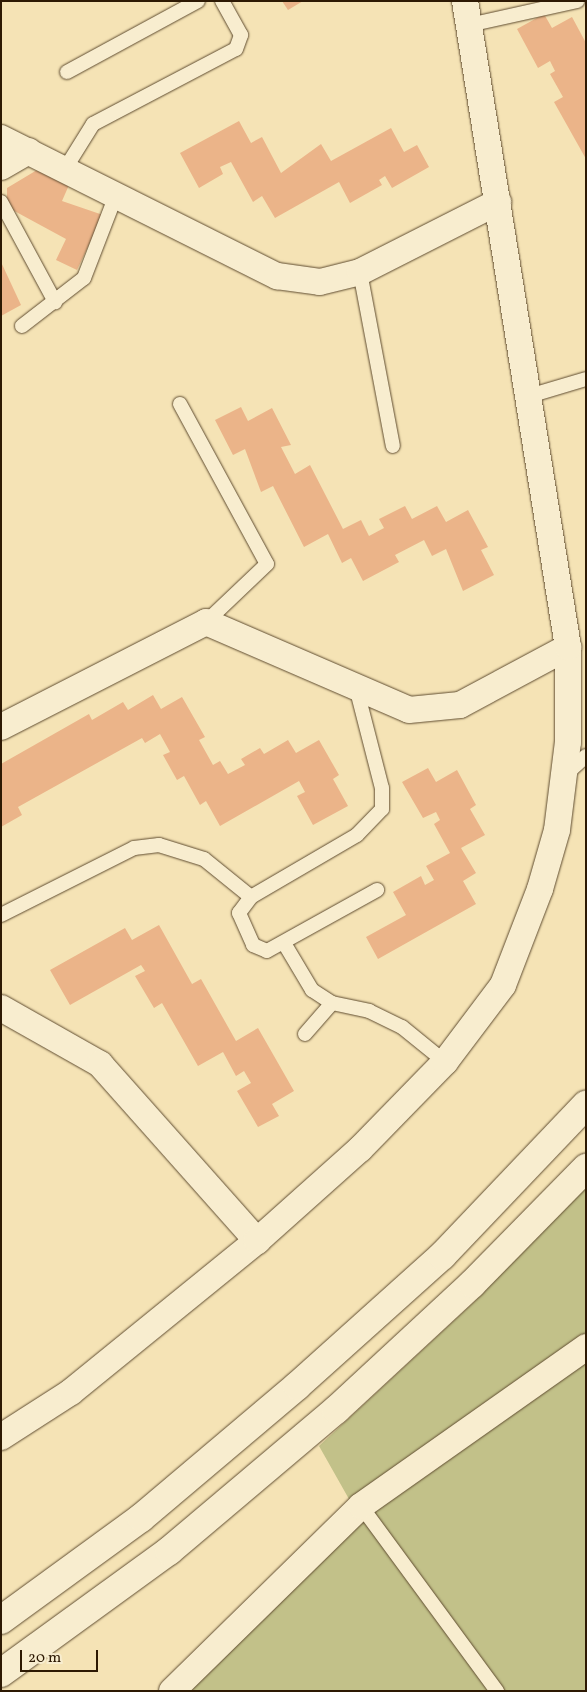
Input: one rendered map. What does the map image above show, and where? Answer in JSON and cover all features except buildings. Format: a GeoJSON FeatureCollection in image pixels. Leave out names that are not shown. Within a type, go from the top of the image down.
{"type":"FeatureCollection","features":[{"type":"Feature","properties":{"kind":"main road"},"geometry":{"type":"LineString","coordinates":[[1,1620],[141,1518],[297,1386],[442,1256],[586,1105]]}},
{"type":"Feature","properties":{"kind":"main road"},"geometry":{"type":"LineString","coordinates":[[1,1673],[169,1551],[336,1410],[472,1284],[586,1168]]}},
{"type":"Feature","properties":{"kind":"street"},"geometry":{"type":"LineString","coordinates":[[1,1438],[71,1392],[257,1242],[360,1149],[445,1062],[503,985],[550,855],[564,776],[568,647],[467,13]]}},
{"type":"Feature","properties":{"kind":"street"},"geometry":{"type":"LineString","coordinates":[[1,138],[277,276],[320,282],[360,272],[498,202]]}},
{"type":"Feature","properties":{"kind":"street"},"geometry":{"type":"LineString","coordinates":[[1,167],[29,151]]}},
{"type":"Feature","properties":{"kind":"street"},"geometry":{"type":"LineString","coordinates":[[1,726],[206,622],[409,710],[460,705],[568,647]]}},
{"type":"Feature","properties":{"kind":"street"},"geometry":{"type":"LineString","coordinates":[[1,1008],[100,1064],[257,1242]]}},
{"type":"Feature","properties":{"kind":"street"},"geometry":{"type":"LineString","coordinates":[[172,1691],[361,1506],[586,1347]]}},
{"type":"Feature","properties":{"kind":"lane"},"geometry":{"type":"LineString","coordinates":[[68,72],[198,1]]}},
{"type":"Feature","properties":{"kind":"lane"},"geometry":{"type":"LineString","coordinates":[[65,169],[93,124],[236,49],[241,35],[222,1]]}},
{"type":"Feature","properties":{"kind":"lane"},"geometry":{"type":"LineString","coordinates":[[467,13],[577,1]]}},
{"type":"Feature","properties":{"kind":"lane"},"geometry":{"type":"LineString","coordinates":[[22,326],[84,278],[116,196]]}},
{"type":"Feature","properties":{"kind":"lane"},"geometry":{"type":"LineString","coordinates":[[1,202],[55,302]]}},
{"type":"Feature","properties":{"kind":"lane"},"geometry":{"type":"LineString","coordinates":[[360,272],[393,446]]}},
{"type":"Feature","properties":{"kind":"lane"},"geometry":{"type":"LineString","coordinates":[[529,396],[586,380]]}},
{"type":"Feature","properties":{"kind":"lane"},"geometry":{"type":"LineString","coordinates":[[180,404],[267,564],[206,622]]}},
{"type":"Feature","properties":{"kind":"lane"},"geometry":{"type":"LineString","coordinates":[[356,688],[382,788],[382,809],[357,835],[251,897],[239,913],[253,945],[267,951],[377,890]]}},
{"type":"Feature","properties":{"kind":"lane"},"geometry":{"type":"LineString","coordinates":[[564,776],[586,756]]}},
{"type":"Feature","properties":{"kind":"lane"},"geometry":{"type":"LineString","coordinates":[[1,915],[134,848],[159,845],[204,859],[251,897]]}},
{"type":"Feature","properties":{"kind":"lane"},"geometry":{"type":"LineString","coordinates":[[284,943],[312,990],[332,1003],[369,1011],[402,1027],[445,1062]]}},
{"type":"Feature","properties":{"kind":"lane"},"geometry":{"type":"LineString","coordinates":[[305,1034],[332,1003]]}},
{"type":"Feature","properties":{"kind":"lane"},"geometry":{"type":"LineString","coordinates":[[361,1506],[498,1691]]}},
{"type":"Feature","properties":{"kind":"shaded area"},"geometry":{"type":"Polygon","coordinates":[[[586,1183],[586,1691],[179,1691],[358,1515],[319,1446],[474,1302],[586,1183]]]}}]}
